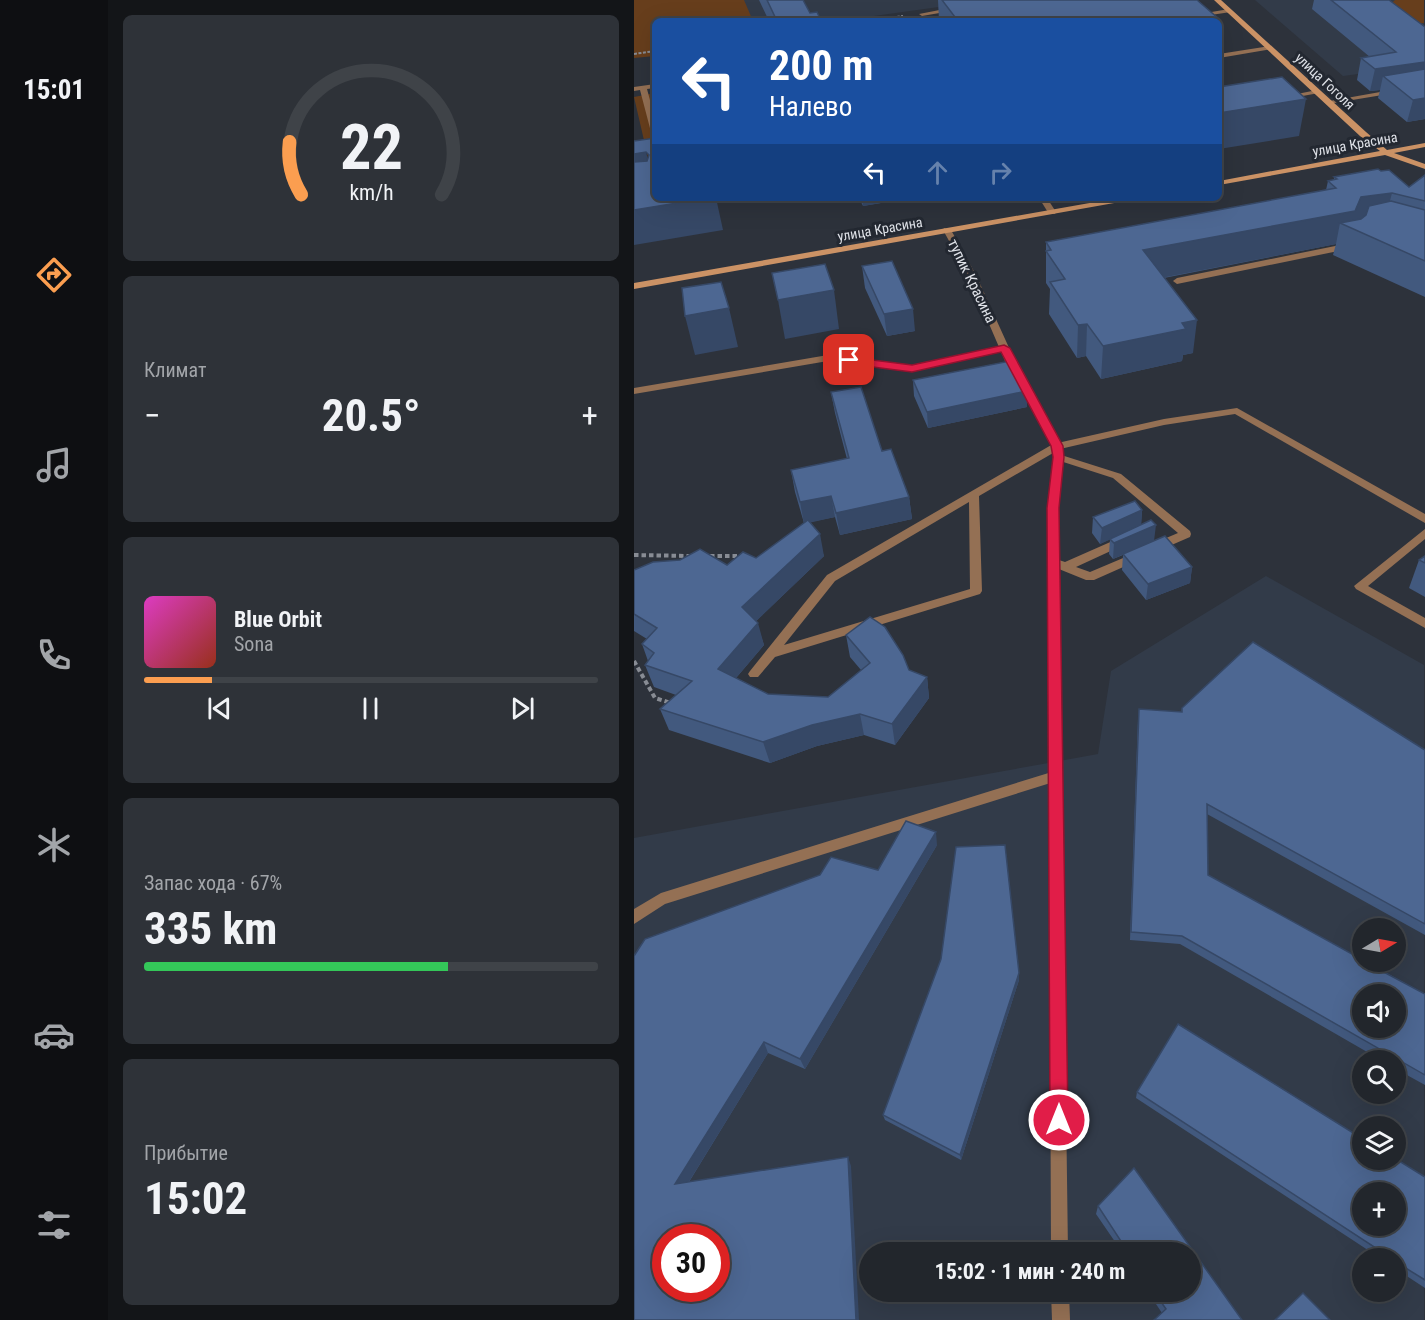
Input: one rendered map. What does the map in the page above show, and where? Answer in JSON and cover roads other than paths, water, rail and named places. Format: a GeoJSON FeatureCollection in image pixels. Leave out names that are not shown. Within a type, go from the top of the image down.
{"type":"FeatureCollection","features":[{"type":"Feature","properties":{"kind":"main road","name":"улица Гоголя"},"geometry":{"type":"LineString","coordinates":[[1217,0],[1387,153],[1424,166]]}},
{"type":"Feature","properties":{"kind":"main road","name":"улица Красина"},"geometry":{"type":"LineString","coordinates":[[1222,182],[1424,145]]}},
{"type":"Feature","properties":{"kind":"main road","name":"улица Красина"},"geometry":{"type":"LineString","coordinates":[[634,286],[1114,201]]}},
{"type":"Feature","properties":{"kind":"street"},"geometry":{"type":"LineString","coordinates":[[922,14],[965,8]]}},
{"type":"Feature","properties":{"kind":"street"},"geometry":{"type":"LineString","coordinates":[[1191,15],[1229,11]]}},
{"type":"Feature","properties":{"kind":"street"},"geometry":{"type":"LineString","coordinates":[[1222,56],[1270,48]]}},
{"type":"Feature","properties":{"kind":"street"},"geometry":{"type":"LineString","coordinates":[[634,89],[652,86]]}},
{"type":"Feature","properties":{"kind":"street"},"geometry":{"type":"LineString","coordinates":[[1328,102],[1424,86]]}},
{"type":"Feature","properties":{"kind":"street"},"geometry":{"type":"LineString","coordinates":[[643,88],[652,121]]}},
{"type":"Feature","properties":{"kind":"street"},"geometry":{"type":"LineString","coordinates":[[1282,97],[1317,92]]}},
{"type":"Feature","properties":{"kind":"street"},"geometry":{"type":"LineString","coordinates":[[1045,201],[1052,212]]}},
{"type":"Feature","properties":{"kind":"street","name":"тупик Красина"},"geometry":{"type":"LineString","coordinates":[[947,230],[972,274],[1004,348],[1058,452]]}},
{"type":"Feature","properties":{"kind":"street"},"geometry":{"type":"LineString","coordinates":[[1177,281],[1352,246],[1355,239]]}},
{"type":"Feature","properties":{"kind":"street"},"geometry":{"type":"LineString","coordinates":[[634,391],[828,358],[912,369],[1004,348]]}},
{"type":"Feature","properties":{"kind":"street"},"geometry":{"type":"LineString","coordinates":[[754,675],[831,578],[974,495],[1058,452],[1164,422],[1237,411],[1424,519]]}},
{"type":"Feature","properties":{"kind":"street"},"geometry":{"type":"LineString","coordinates":[[1058,452],[1117,476],[1166,521],[1186,534],[1090,577],[1060,565]]}},
{"type":"Feature","properties":{"kind":"street"},"geometry":{"type":"LineString","coordinates":[[1058,452],[1053,508],[1060,565],[1055,776],[1060,1242]]}},
{"type":"Feature","properties":{"kind":"street"},"geometry":{"type":"LineString","coordinates":[[772,653],[976,591],[974,495]]}},
{"type":"Feature","properties":{"kind":"street"},"geometry":{"type":"LineString","coordinates":[[1060,565],[1140,533]]}},
{"type":"Feature","properties":{"kind":"street"},"geometry":{"type":"LineString","coordinates":[[1424,533],[1360,586],[1424,624]]}},
{"type":"Feature","properties":{"kind":"street"},"geometry":{"type":"LineString","coordinates":[[634,917],[661,899],[1055,776]]}},
{"type":"Feature","properties":{"kind":"street"},"geometry":{"type":"LineString","coordinates":[[1060,1302],[1061,1320]]}}]}
